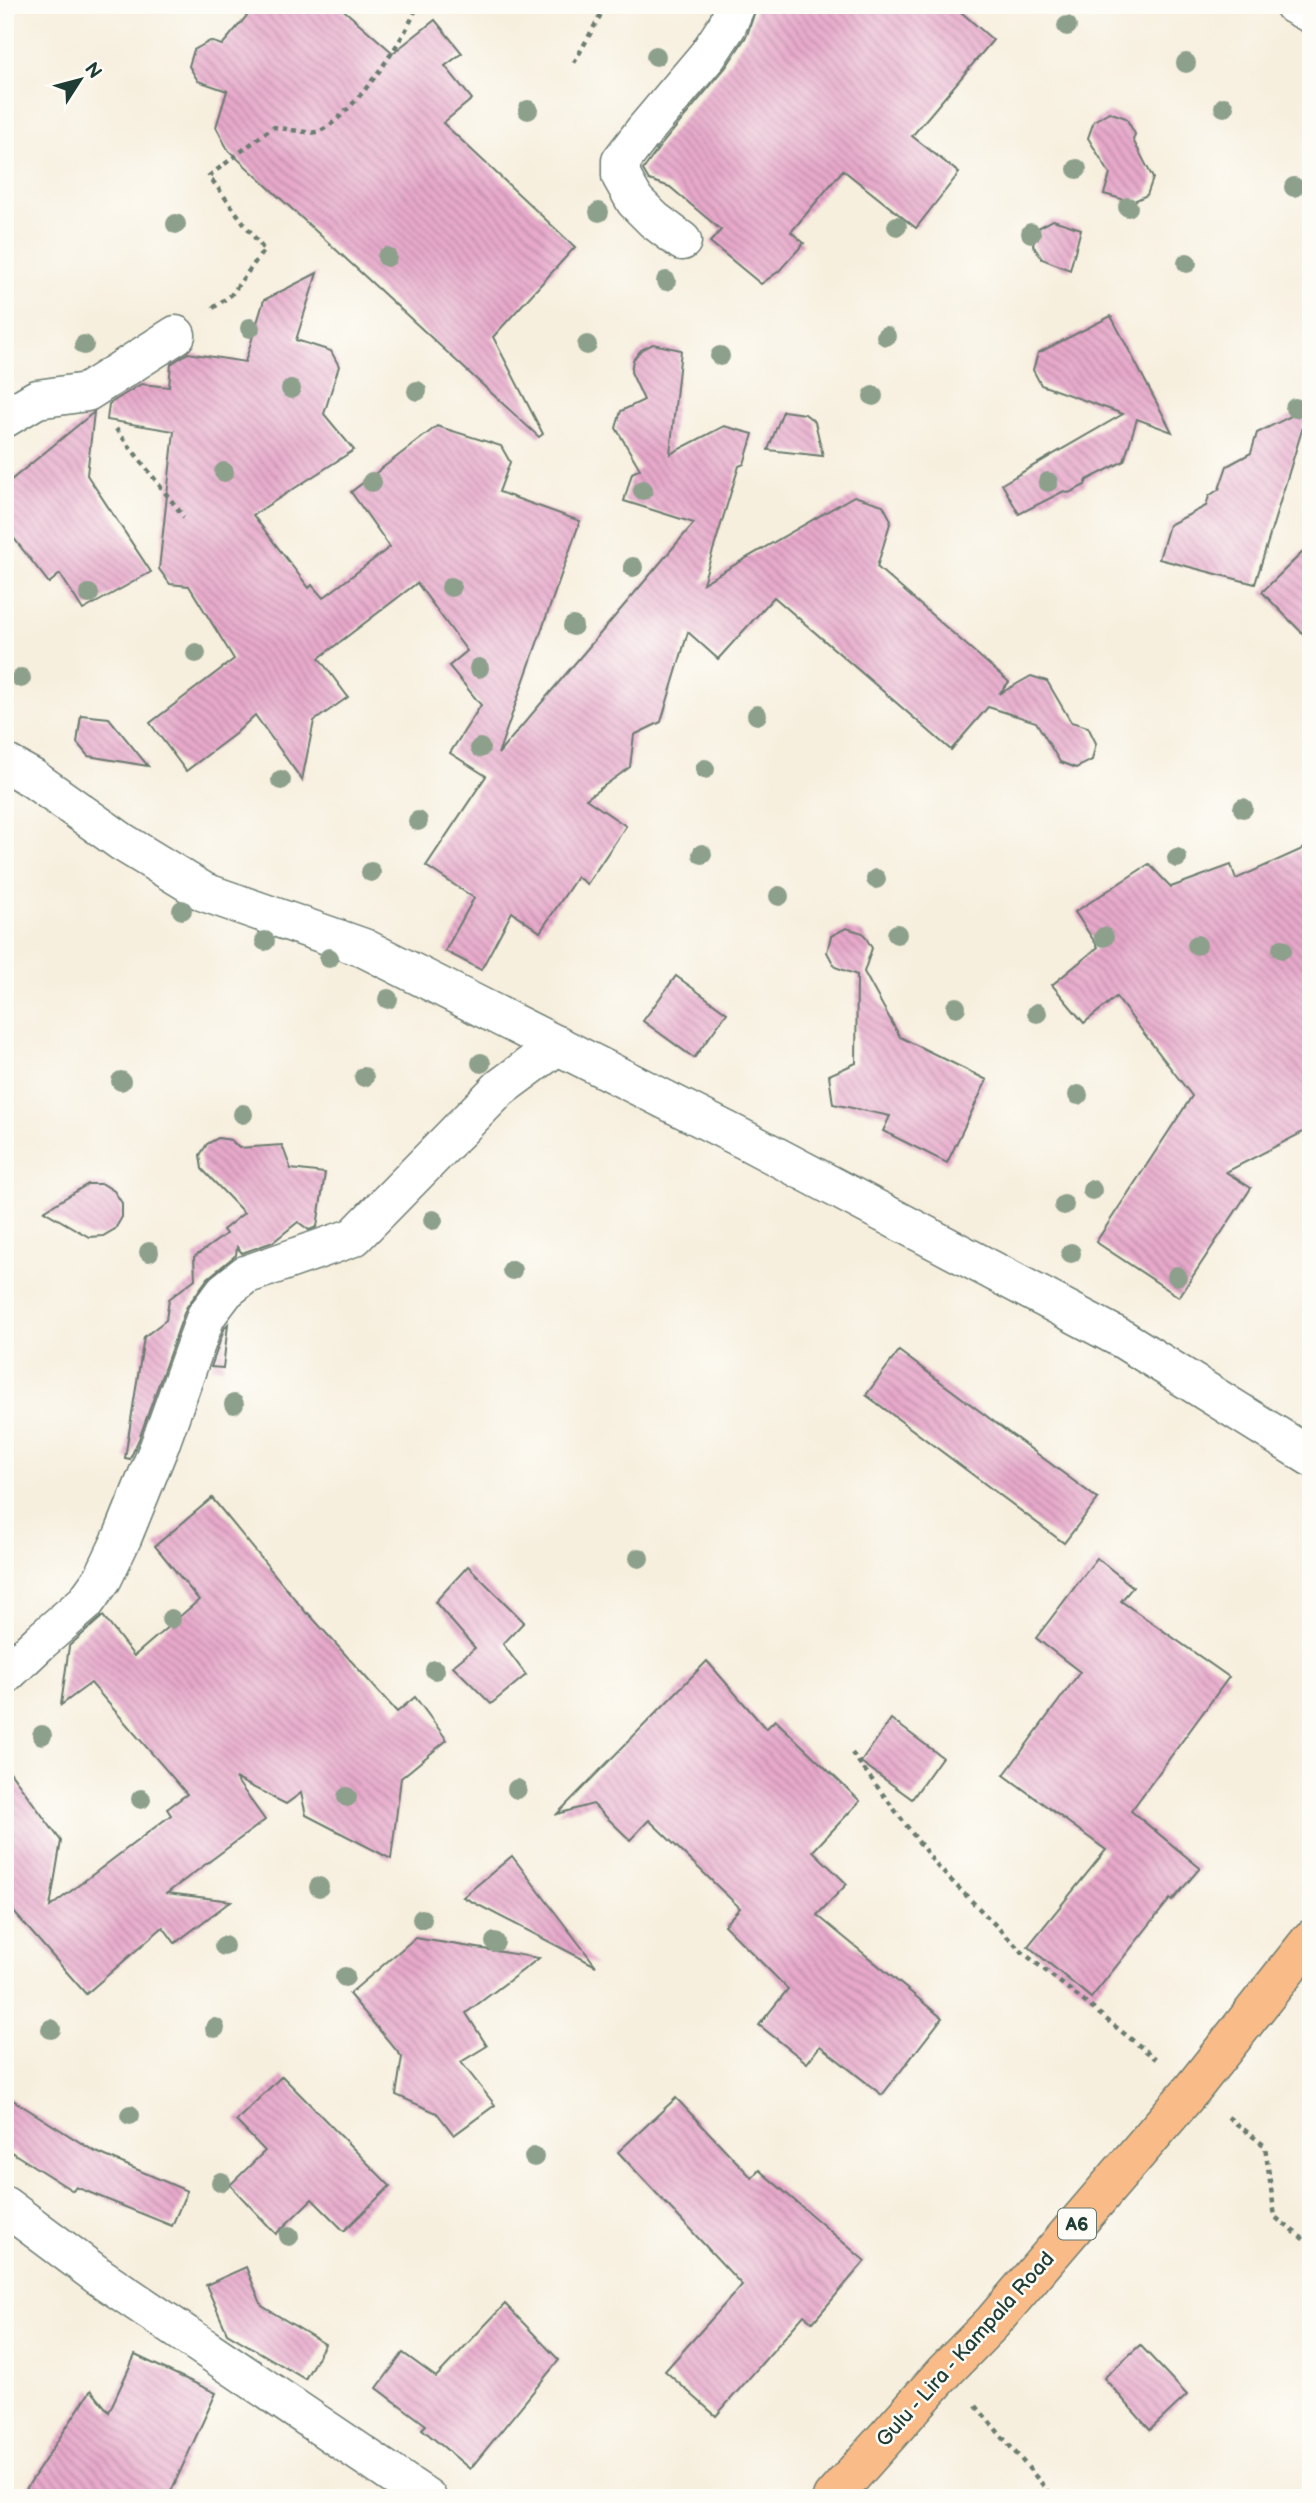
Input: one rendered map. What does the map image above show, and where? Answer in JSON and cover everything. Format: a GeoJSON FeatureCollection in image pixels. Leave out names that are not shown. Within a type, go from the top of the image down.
{"type":"FeatureCollection","features":[{"type":"Feature","properties":{"kind":"main road","name":"Gulu - Lira - Kampala Road"},"geometry":{"type":"LineString","coordinates":[[832,2498],[946,2370],[992,2323],[1192,2088],[1311,1939]]}},
{"type":"Feature","properties":{"kind":"street"},"geometry":{"type":"LineString","coordinates":[[682,241],[654,220],[635,201],[621,176],[621,161],[708,55],[727,26],[736,5]]}},
{"type":"Feature","properties":{"kind":"street"},"geometry":{"type":"LineString","coordinates":[[1294,5],[1311,15]]}},
{"type":"Feature","properties":{"kind":"street"},"geometry":{"type":"LineString","coordinates":[[5,418],[37,399],[87,392],[176,335]]}},
{"type":"Feature","properties":{"kind":"street"},"geometry":{"type":"LineString","coordinates":[[5,763],[32,778],[122,842],[204,892],[364,948],[747,1141],[1124,1340],[1311,1457]]}},
{"type":"Feature","properties":{"kind":"street"},"geometry":{"type":"LineString","coordinates":[[5,1675],[85,1603],[103,1578],[159,1447],[206,1315],[225,1291],[245,1275],[354,1237],[500,1088],[558,1045]]}},
{"type":"Feature","properties":{"kind":"street"},"geometry":{"type":"LineString","coordinates":[[5,2206],[100,2277],[427,2498]]}},
{"type":"Feature","properties":{"kind":"path"},"geometry":{"type":"LineString","coordinates":[[176,335],[232,295],[264,250],[209,177],[273,127],[316,132],[347,113],[394,50],[417,5]]}},
{"type":"Feature","properties":{"kind":"path"},"geometry":{"type":"LineString","coordinates":[[574,63],[606,5]]}},
{"type":"Feature","properties":{"kind":"path"},"geometry":{"type":"LineString","coordinates":[[87,392],[184,517]]}},
{"type":"Feature","properties":{"kind":"path"},"geometry":{"type":"LineString","coordinates":[[852,1753],[936,1865],[1021,1951],[1265,2146],[1275,2217],[1311,2245]]}},
{"type":"Feature","properties":{"kind":"path"},"geometry":{"type":"LineString","coordinates":[[946,2370],[1054,2498]]}},
{"type":"Feature","properties":{"kind":"building"},"geometry":{"type":"Polygon","coordinates":[[[256,5],[338,5],[393,53],[435,20],[462,53],[445,66],[472,99],[443,123],[575,247],[493,337],[543,434],[539,437],[228,150],[216,127],[227,91],[198,81],[189,66],[194,50],[210,41],[222,45],[256,5]]]}},
{"type":"Feature","properties":{"kind":"building"},"geometry":{"type":"Polygon","coordinates":[[[757,5],[953,5],[993,40],[912,136],[959,173],[916,228],[843,170],[791,232],[804,243],[779,271],[761,284],[710,242],[721,230],[670,187],[649,180],[643,170],[726,67],[747,35],[757,5]]]}},
{"type":"Feature","properties":{"kind":"building"},"geometry":{"type":"Polygon","coordinates":[[[1109,112],[1126,118],[1135,134],[1133,140],[1153,178],[1147,195],[1132,202],[1104,194],[1110,174],[1088,138],[1094,121],[1109,112]]]}},
{"type":"Feature","properties":{"kind":"building"},"geometry":{"type":"Polygon","coordinates":[[[1053,220],[1081,229],[1070,270],[1042,259],[1033,245],[1038,228],[1053,220]]]}},
{"type":"Feature","properties":{"kind":"building"},"geometry":{"type":"Polygon","coordinates":[[[317,273],[296,340],[331,351],[339,366],[324,414],[354,450],[253,515],[309,588],[312,585],[323,598],[390,547],[351,492],[437,426],[501,446],[510,462],[499,492],[580,521],[498,754],[694,523],[624,501],[632,473],[640,469],[616,428],[621,411],[644,400],[631,372],[633,360],[641,350],[653,344],[681,350],[670,454],[724,426],[753,434],[744,464],[739,466],[703,583],[854,496],[883,505],[891,520],[877,567],[1009,682],[999,694],[1031,676],[1047,681],[1071,722],[1088,727],[1096,743],[1092,760],[1076,768],[1060,762],[1036,722],[988,707],[951,750],[774,597],[718,659],[688,632],[661,722],[634,735],[630,767],[586,799],[626,826],[587,884],[577,877],[540,932],[512,912],[481,970],[445,951],[474,898],[426,866],[486,776],[450,753],[481,705],[449,666],[467,651],[417,583],[319,658],[348,697],[314,721],[302,780],[255,715],[235,734],[186,771],[150,723],[234,659],[189,586],[170,584],[159,569],[174,431],[107,420],[109,404],[141,384],[169,387],[171,364],[188,353],[245,362],[264,300],[317,273]]]}},
{"type":"Feature","properties":{"kind":"building"},"geometry":{"type":"Polygon","coordinates":[[[1111,316],[1172,432],[1137,419],[1124,461],[1087,480],[1085,485],[1069,493],[1064,491],[1019,514],[1002,484],[1123,414],[1041,385],[1033,370],[1038,353],[1111,316]]]}},
{"type":"Feature","properties":{"kind":"building"},"geometry":{"type":"Polygon","coordinates":[[[1309,407],[1255,584],[1159,559],[1169,525],[1206,506],[1209,496],[1219,489],[1227,466],[1251,453],[1257,433],[1309,407]]]}},
{"type":"Feature","properties":{"kind":"building"},"geometry":{"type":"Polygon","coordinates":[[[783,411],[805,414],[815,422],[823,456],[768,450],[783,411]]]}},
{"type":"Feature","properties":{"kind":"building"},"geometry":{"type":"Polygon","coordinates":[[[94,412],[87,475],[151,572],[83,610],[60,574],[49,583],[5,527],[5,485],[94,412]]]}},
{"type":"Feature","properties":{"kind":"building"},"geometry":{"type":"Polygon","coordinates":[[[1311,544],[1311,642],[1262,592],[1311,544]]]}},
{"type":"Feature","properties":{"kind":"building"},"geometry":{"type":"Polygon","coordinates":[[[81,715],[109,718],[148,766],[88,756],[77,743],[81,715]]]}},
{"type":"Feature","properties":{"kind":"building"},"geometry":{"type":"Polygon","coordinates":[[[1311,845],[1311,1128],[1226,1172],[1251,1188],[1179,1297],[1096,1242],[1192,1096],[1116,997],[1084,1023],[1052,985],[1098,947],[1075,912],[1149,864],[1171,887],[1231,865],[1236,879],[1311,845]]]}},
{"type":"Feature","properties":{"kind":"building"},"geometry":{"type":"Polygon","coordinates":[[[846,928],[863,933],[872,948],[864,972],[900,1037],[987,1080],[947,1163],[883,1131],[890,1116],[833,1104],[829,1075],[856,1063],[857,975],[835,967],[827,952],[831,936],[846,928]]]}},
{"type":"Feature","properties":{"kind":"building"},"geometry":{"type":"Polygon","coordinates":[[[676,976],[727,1013],[694,1058],[643,1021],[676,976]]]}},
{"type":"Feature","properties":{"kind":"building"},"geometry":{"type":"Polygon","coordinates":[[[218,1138],[231,1140],[239,1148],[282,1145],[291,1169],[325,1173],[317,1227],[309,1230],[298,1222],[273,1242],[242,1253],[237,1247],[236,1255],[208,1278],[186,1308],[139,1439],[130,1459],[125,1458],[144,1337],[166,1320],[169,1299],[195,1279],[194,1257],[226,1234],[223,1230],[244,1213],[202,1169],[200,1155],[207,1144],[218,1138]]]}},
{"type":"Feature","properties":{"kind":"building"},"geometry":{"type":"Polygon","coordinates":[[[88,1184],[103,1184],[114,1191],[122,1203],[122,1217],[115,1229],[103,1236],[89,1237],[44,1211],[88,1184]]]}},
{"type":"Feature","properties":{"kind":"building"},"geometry":{"type":"Polygon","coordinates":[[[228,1324],[223,1368],[211,1367],[225,1327],[228,1324]]]}},
{"type":"Feature","properties":{"kind":"building"},"geometry":{"type":"Polygon","coordinates":[[[899,1351],[1098,1499],[1064,1543],[866,1395],[899,1351]]]}},
{"type":"Feature","properties":{"kind":"building"},"geometry":{"type":"Polygon","coordinates":[[[212,1498],[307,1614],[397,1712],[415,1697],[447,1740],[401,1778],[391,1859],[306,1815],[301,1793],[286,1804],[235,1778],[265,1820],[167,1893],[231,1901],[175,1943],[163,1927],[86,1994],[5,1902],[5,1765],[61,1841],[50,1907],[171,1815],[167,1809],[187,1794],[91,1683],[61,1705],[69,1646],[103,1616],[134,1656],[199,1600],[155,1546],[212,1498]]]}},
{"type":"Feature","properties":{"kind":"building"},"geometry":{"type":"Polygon","coordinates":[[[1097,1558],[1133,1587],[1121,1601],[1229,1677],[1131,1811],[1200,1868],[1172,1901],[1170,1899],[1091,1998],[1028,1946],[1106,1850],[1004,1775],[1080,1672],[1036,1638],[1097,1558]]]}},
{"type":"Feature","properties":{"kind":"building"},"geometry":{"type":"Polygon","coordinates":[[[468,1566],[524,1622],[503,1644],[526,1675],[491,1704],[453,1666],[475,1648],[435,1602],[468,1566]]]}},
{"type":"Feature","properties":{"kind":"building"},"geometry":{"type":"Polygon","coordinates":[[[707,1661],[766,1729],[775,1720],[860,1801],[813,1851],[847,1884],[817,1915],[942,2018],[882,2095],[820,2046],[807,2063],[759,2025],[788,1989],[724,1925],[740,1908],[649,1820],[630,1840],[593,1804],[557,1814],[707,1661]]]}},
{"type":"Feature","properties":{"kind":"building"},"geometry":{"type":"Polygon","coordinates":[[[891,1719],[942,1757],[912,1799],[861,1762],[891,1719]]]}},
{"type":"Feature","properties":{"kind":"building"},"geometry":{"type":"Polygon","coordinates":[[[512,1856],[596,1966],[463,1897],[512,1856]]]}},
{"type":"Feature","properties":{"kind":"building"},"geometry":{"type":"Polygon","coordinates":[[[415,1938],[539,1958],[466,2013],[487,2046],[461,2062],[495,2105],[454,2135],[437,2113],[396,2095],[402,2057],[349,1994],[415,1938]]]}},
{"type":"Feature","properties":{"kind":"building"},"geometry":{"type":"Polygon","coordinates":[[[282,2076],[390,2186],[344,2231],[312,2199],[276,2234],[230,2185],[265,2151],[236,2121],[282,2076]]]}},
{"type":"Feature","properties":{"kind":"building"},"geometry":{"type":"Polygon","coordinates":[[[5,2095],[94,2151],[187,2191],[172,2226],[76,2187],[73,2191],[5,2148],[5,2095]]]}},
{"type":"Feature","properties":{"kind":"building"},"geometry":{"type":"Polygon","coordinates":[[[676,2098],[752,2178],[759,2170],[865,2261],[813,2322],[804,2315],[716,2416],[665,2371],[742,2285],[618,2152],[676,2098]]]}},
{"type":"Feature","properties":{"kind":"building"},"geometry":{"type":"Polygon","coordinates":[[[246,2267],[262,2306],[325,2344],[305,2379],[227,2333],[206,2285],[246,2267]]]}},
{"type":"Feature","properties":{"kind":"building"},"geometry":{"type":"Polygon","coordinates":[[[505,2304],[559,2360],[470,2469],[422,2429],[426,2425],[377,2388],[403,2353],[436,2377],[505,2304]]]}},
{"type":"Feature","properties":{"kind":"building"},"geometry":{"type":"Polygon","coordinates":[[[1140,2345],[1187,2395],[1150,2430],[1104,2378],[1140,2345]]]}},
{"type":"Feature","properties":{"kind":"building"},"geometry":{"type":"Polygon","coordinates":[[[135,2355],[216,2393],[168,2498],[20,2498],[91,2390],[109,2412],[135,2355]]]}}]}
